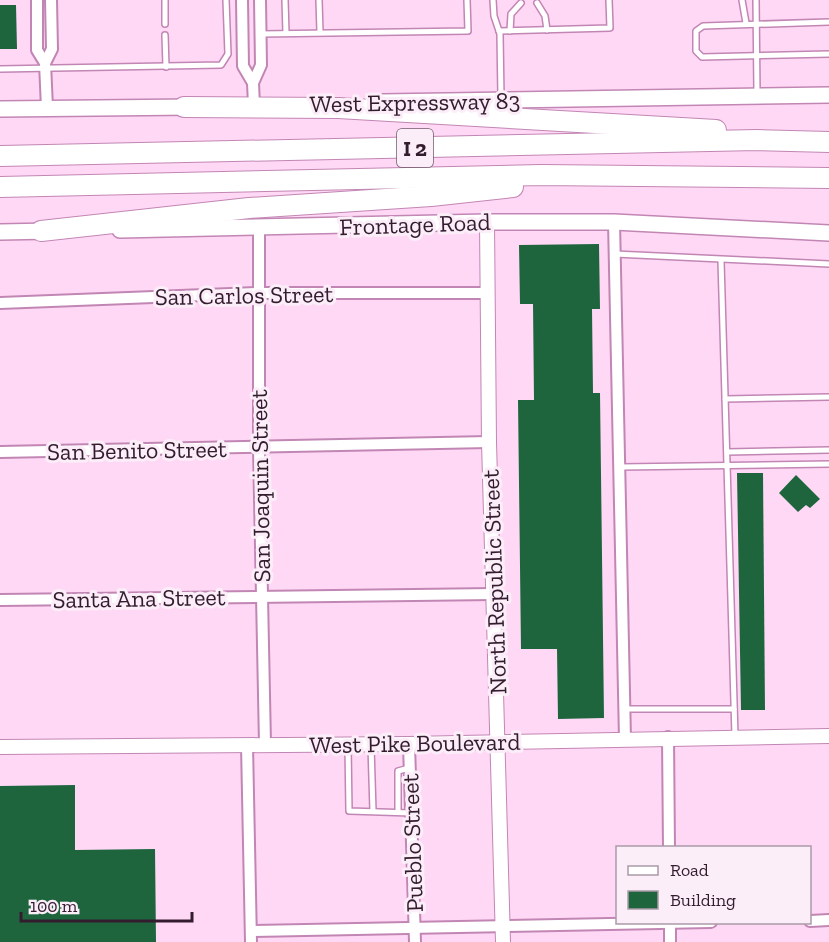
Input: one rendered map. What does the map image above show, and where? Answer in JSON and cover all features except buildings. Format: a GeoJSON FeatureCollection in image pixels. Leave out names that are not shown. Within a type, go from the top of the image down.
{"type":"FeatureCollection","features":[{"type":"Feature","properties":{"kind":"highway"},"geometry":{"type":"LineString","coordinates":[[184,107],[338,108],[829,137]]}},
{"type":"Feature","properties":{"kind":"highway","name":"I 2"},"geometry":{"type":"LineString","coordinates":[[0,156],[757,140],[829,142]]}},
{"type":"Feature","properties":{"kind":"highway","name":"I 2"},"geometry":{"type":"LineString","coordinates":[[0,187],[541,175],[829,178]]}},
{"type":"Feature","properties":{"kind":"highway"},"geometry":{"type":"LineString","coordinates":[[41,231],[249,208],[431,196],[619,176]]}},
{"type":"Feature","properties":{"kind":"main road","name":"West Expressway 83"},"geometry":{"type":"LineString","coordinates":[[0,109],[829,95]]}},
{"type":"Feature","properties":{"kind":"main road","name":"Frontage Road"},"geometry":{"type":"LineString","coordinates":[[0,232],[259,229],[487,222],[614,222],[829,233]]}},
{"type":"Feature","properties":{"kind":"street"},"geometry":{"type":"LineString","coordinates":[[37,0],[37,50],[45,66]]}},
{"type":"Feature","properties":{"kind":"street"},"geometry":{"type":"LineString","coordinates":[[46,108],[45,66],[52,49],[51,0]]}},
{"type":"Feature","properties":{"kind":"street"},"geometry":{"type":"LineString","coordinates":[[242,0],[243,66],[253,82]]}},
{"type":"Feature","properties":{"kind":"street"},"geometry":{"type":"LineString","coordinates":[[254,105],[253,82],[261,65],[260,0]]}},
{"type":"Feature","properties":{"kind":"street","name":"North Republic Street"},"geometry":{"type":"LineString","coordinates":[[487,222],[489,442],[503,942]]}},
{"type":"Feature","properties":{"kind":"street"},"geometry":{"type":"LineString","coordinates":[[614,222],[625,739]]}},
{"type":"Feature","properties":{"kind":"street","name":"San Joaquin Street"},"geometry":{"type":"LineString","coordinates":[[259,229],[259,448],[265,744]]}},
{"type":"Feature","properties":{"kind":"street","name":"San Carlos Street"},"geometry":{"type":"LineString","coordinates":[[0,303],[258,293],[487,293]]}},
{"type":"Feature","properties":{"kind":"street","name":"San Benito Street"},"geometry":{"type":"LineString","coordinates":[[0,452],[489,442]]}},
{"type":"Feature","properties":{"kind":"street","name":"Santa Ana Street"},"geometry":{"type":"LineString","coordinates":[[0,600],[494,594]]}},
{"type":"Feature","properties":{"kind":"street","name":"West Pike Boulevard"},"geometry":{"type":"LineString","coordinates":[[0,747],[371,745],[668,737],[829,736]]}},
{"type":"Feature","properties":{"kind":"street"},"geometry":{"type":"LineString","coordinates":[[668,737],[669,846]]}},
{"type":"Feature","properties":{"kind":"street","name":"Pueblo Street"},"geometry":{"type":"LineString","coordinates":[[409,744],[415,942]]}},
{"type":"Feature","properties":{"kind":"street"},"geometry":{"type":"LineString","coordinates":[[247,745],[251,936],[628,924]]}},
{"type":"Feature","properties":{"kind":"street"},"geometry":{"type":"LineString","coordinates":[[811,921],[829,920]]}},
{"type":"Feature","properties":{"kind":"street"},"geometry":{"type":"LineString","coordinates":[[670,924],[670,942]]}},
{"type":"Feature","properties":{"kind":"lane"},"geometry":{"type":"LineString","coordinates":[[165,0],[165,24]]}},
{"type":"Feature","properties":{"kind":"lane"},"geometry":{"type":"LineString","coordinates":[[0,69],[45,66],[221,65],[228,54],[226,0]]}},
{"type":"Feature","properties":{"kind":"lane"},"geometry":{"type":"LineString","coordinates":[[285,0],[286,33]]}},
{"type":"Feature","properties":{"kind":"lane"},"geometry":{"type":"LineString","coordinates":[[319,0],[320,32]]}},
{"type":"Feature","properties":{"kind":"lane"},"geometry":{"type":"LineString","coordinates":[[261,34],[468,31],[467,0]]}},
{"type":"Feature","properties":{"kind":"lane"},"geometry":{"type":"LineString","coordinates":[[493,0],[494,16],[499,31],[501,100]]}},
{"type":"Feature","properties":{"kind":"lane"},"geometry":{"type":"LineString","coordinates":[[499,31],[610,28],[609,0]]}},
{"type":"Feature","properties":{"kind":"lane"},"geometry":{"type":"LineString","coordinates":[[742,0],[746,23]]}},
{"type":"Feature","properties":{"kind":"lane"},"geometry":{"type":"LineString","coordinates":[[756,0],[757,95]]}},
{"type":"Feature","properties":{"kind":"lane"},"geometry":{"type":"LineString","coordinates":[[510,31],[510,14],[521,3]]}},
{"type":"Feature","properties":{"kind":"lane"},"geometry":{"type":"LineString","coordinates":[[537,3],[545,16],[547,30]]}},
{"type":"Feature","properties":{"kind":"lane"},"geometry":{"type":"LineString","coordinates":[[829,22],[756,22],[703,26],[696,30],[696,51],[702,57],[829,54]]}},
{"type":"Feature","properties":{"kind":"lane"},"geometry":{"type":"LineString","coordinates":[[165,35],[166,67]]}},
{"type":"Feature","properties":{"kind":"lane"},"geometry":{"type":"LineString","coordinates":[[615,254],[721,261],[829,264]]}},
{"type":"Feature","properties":{"kind":"lane"},"geometry":{"type":"LineString","coordinates":[[721,261],[735,738]]}},
{"type":"Feature","properties":{"kind":"lane"},"geometry":{"type":"LineString","coordinates":[[725,399],[829,397]]}},
{"type":"Feature","properties":{"kind":"lane"},"geometry":{"type":"LineString","coordinates":[[727,452],[829,450]]}},
{"type":"Feature","properties":{"kind":"lane"},"geometry":{"type":"LineString","coordinates":[[621,467],[829,464]]}},
{"type":"Feature","properties":{"kind":"lane"},"geometry":{"type":"LineString","coordinates":[[624,709],[734,709]]}},
{"type":"Feature","properties":{"kind":"lane"},"geometry":{"type":"LineString","coordinates":[[348,744],[350,812],[411,813]]}},
{"type":"Feature","properties":{"kind":"lane"},"geometry":{"type":"LineString","coordinates":[[371,745],[373,811]]}},
{"type":"Feature","properties":{"kind":"lane"},"geometry":{"type":"LineString","coordinates":[[398,811],[398,771],[409,768]]}}]}
